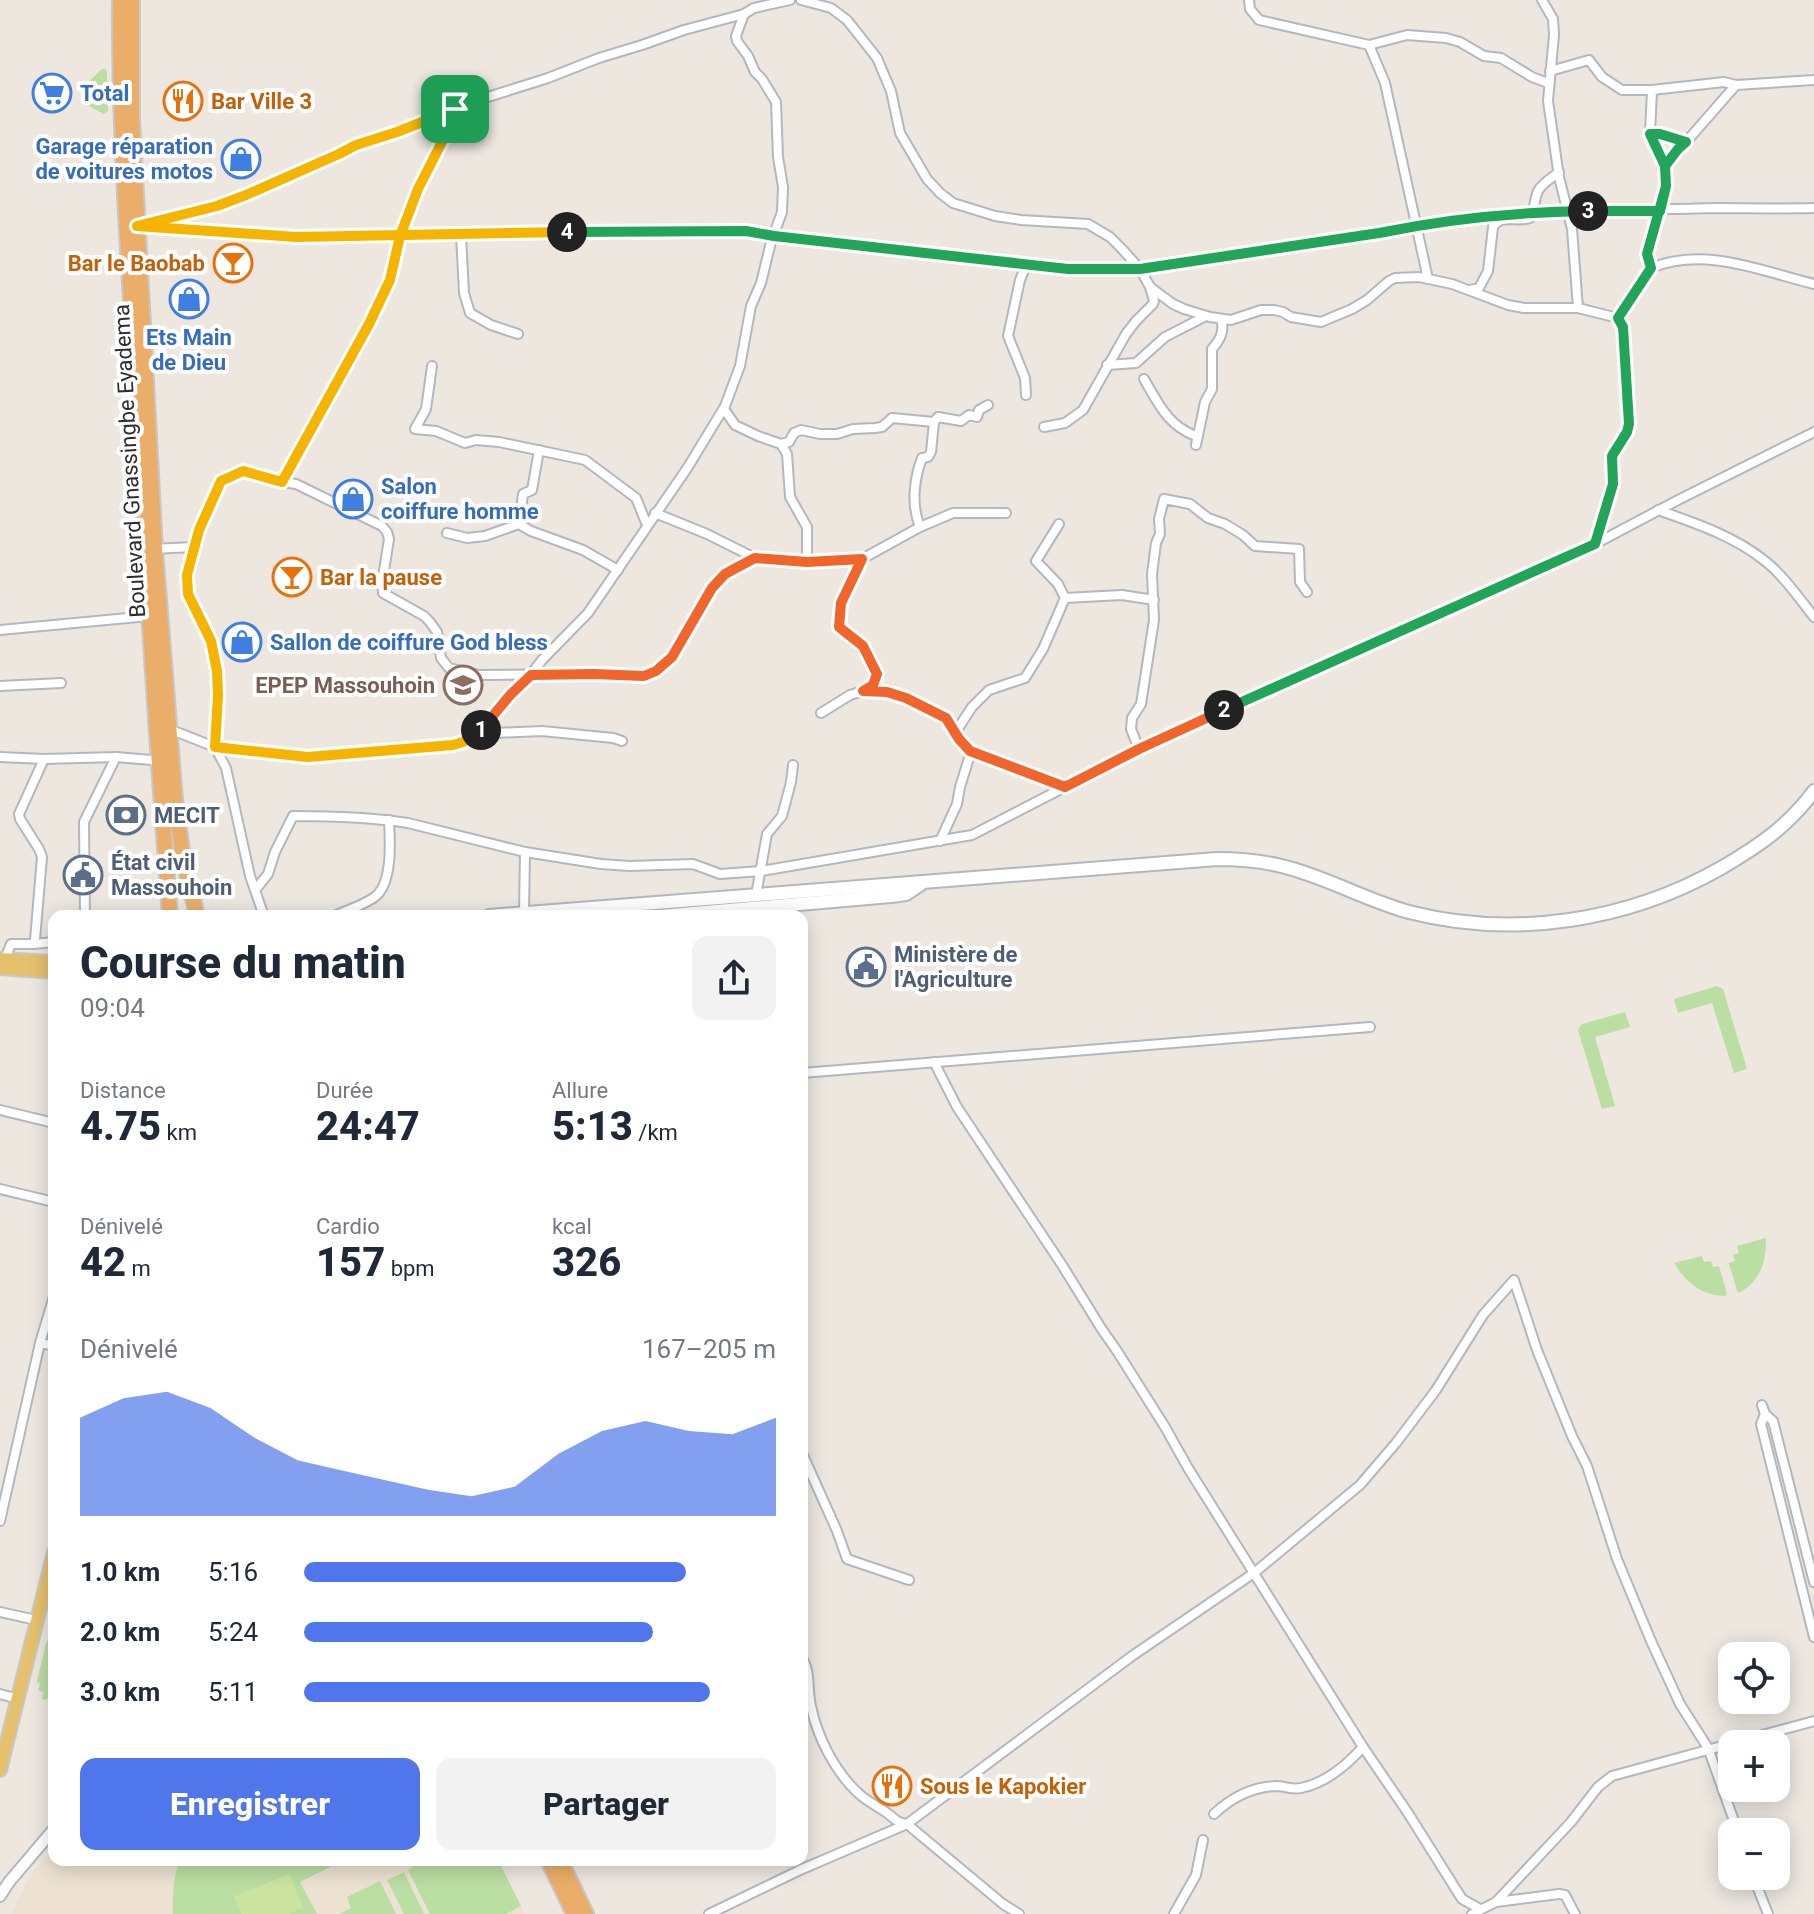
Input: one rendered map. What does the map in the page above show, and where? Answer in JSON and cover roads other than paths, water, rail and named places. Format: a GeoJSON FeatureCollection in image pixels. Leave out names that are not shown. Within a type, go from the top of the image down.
{"type":"FeatureCollection","features":[{"type":"Feature","properties":{"kind":"highway","name":"Boulevard Gnassingbe Eyadema"},"geometry":{"type":"LineString","coordinates":[[120,0],[121,127],[131,226],[150,549],[168,728],[165,761],[196,910]]}},
{"type":"Feature","properties":{"kind":"highway","name":"Boulevard Gnassingbe Eyadema"},"geometry":{"type":"LineString","coordinates":[[131,226],[132,0]]}},
{"type":"Feature","properties":{"kind":"highway","name":"Boulevard Gnassingbe Eyadema"},"geometry":{"type":"LineString","coordinates":[[150,549],[149,616],[165,761],[170,910]]}},
{"type":"Feature","properties":{"kind":"highway"},"geometry":{"type":"LineString","coordinates":[[551,1866],[574,1914]]}},
{"type":"Feature","properties":{"kind":"highway"},"geometry":{"type":"LineString","coordinates":[[563,1866],[586,1914]]}},
{"type":"Feature","properties":{"kind":"main road"},"geometry":{"type":"LineString","coordinates":[[572,910],[1188,860],[1245,860],[1292,868],[1394,907],[1424,915],[1498,925],[1536,924],[1613,912],[1692,885],[1766,841],[1797,813],[1814,791]]}},
{"type":"Feature","properties":{"kind":"main road"},"geometry":{"type":"LineString","coordinates":[[729,910],[906,894],[924,882]]}},
{"type":"Feature","properties":{"kind":"main road"},"geometry":{"type":"LineString","coordinates":[[2,962],[48,962]]}},
{"type":"Feature","properties":{"kind":"main road"},"geometry":{"type":"LineString","coordinates":[[2,962],[48,971]]}},
{"type":"Feature","properties":{"kind":"main road"},"geometry":{"type":"LineString","coordinates":[[0,1770],[48,1575]]}},
{"type":"Feature","properties":{"kind":"street"},"geometry":{"type":"LineString","coordinates":[[168,728],[215,747],[308,757],[453,745],[479,733],[511,694],[588,613],[688,467],[724,409],[736,378],[751,306],[782,212],[783,187],[778,157],[776,102],[755,72],[736,36],[744,14],[754,4],[790,0]]}},
{"type":"Feature","properties":{"kind":"street"},"geometry":{"type":"LineString","coordinates":[[801,0],[831,8],[847,20],[881,64],[900,133],[927,179],[940,193],[953,203],[995,216],[1088,224],[1110,237],[1140,269],[1150,287],[1153,304],[1133,324],[1083,410],[1065,423],[1044,427]]}},
{"type":"Feature","properties":{"kind":"street"},"geometry":{"type":"LineString","coordinates":[[1249,0],[1250,9],[1259,20],[1369,45],[1407,35],[1446,38],[1484,56],[1501,58],[1548,83]]}},
{"type":"Feature","properties":{"kind":"street"},"geometry":{"type":"LineString","coordinates":[[1542,0],[1553,19],[1548,101],[1572,229],[1578,308]]}},
{"type":"Feature","properties":{"kind":"street"},"geometry":{"type":"LineString","coordinates":[[131,226],[217,206],[356,145],[599,58],[744,14]]}},
{"type":"Feature","properties":{"kind":"street"},"geometry":{"type":"LineString","coordinates":[[1369,45],[1385,83],[1428,279]]}},
{"type":"Feature","properties":{"kind":"street"},"geometry":{"type":"LineString","coordinates":[[1550,71],[1589,60],[1602,77],[1622,90],[1724,82],[1736,85],[1814,80]]}},
{"type":"Feature","properties":{"kind":"street"},"geometry":{"type":"LineString","coordinates":[[1665,166],[1736,85]]}},
{"type":"Feature","properties":{"kind":"street"},"geometry":{"type":"LineString","coordinates":[[1651,268],[1647,254],[1666,186],[1665,166],[1650,134],[1652,90]]}},
{"type":"Feature","properties":{"kind":"street"},"geometry":{"type":"LineString","coordinates":[[282,482],[390,280],[400,236],[455,109]]}},
{"type":"Feature","properties":{"kind":"street"},"geometry":{"type":"LineString","coordinates":[[1650,134],[1686,142]]}},
{"type":"Feature","properties":{"kind":"street"},"geometry":{"type":"LineString","coordinates":[[1469,290],[1479,288],[1488,271],[1496,222],[1508,218],[1530,218],[1537,192],[1559,172]]}},
{"type":"Feature","properties":{"kind":"street"},"geometry":{"type":"LineString","coordinates":[[131,226],[296,237],[746,231],[1026,265],[1068,269],[1140,269],[1417,225],[1533,214],[1814,208]]}},
{"type":"Feature","properties":{"kind":"street"},"geometry":{"type":"LineString","coordinates":[[461,235],[464,293],[470,313],[491,325],[518,334]]}},
{"type":"Feature","properties":{"kind":"street"},"geometry":{"type":"LineString","coordinates":[[1618,318],[1651,268],[1679,259],[1749,265],[1814,284]]}},
{"type":"Feature","properties":{"kind":"street"},"geometry":{"type":"LineString","coordinates":[[1026,265],[1008,336],[1025,378],[1026,395]]}},
{"type":"Feature","properties":{"kind":"street"},"geometry":{"type":"LineString","coordinates":[[1150,287],[1173,304],[1206,316],[1231,320],[1267,310],[1321,322],[1352,309],[1395,278],[1443,281],[1516,307],[1578,308],[1618,318],[1623,327],[1629,424],[1612,456],[1613,484],[1595,544]]}},
{"type":"Feature","properties":{"kind":"street"},"geometry":{"type":"LineString","coordinates":[[1107,365],[1136,363],[1165,337],[1206,316]]}},
{"type":"Feature","properties":{"kind":"street"},"geometry":{"type":"LineString","coordinates":[[1144,379],[1170,421],[1196,441],[1205,402],[1212,389],[1212,349],[1223,327],[1221,319]]}},
{"type":"Feature","properties":{"kind":"street"},"geometry":{"type":"LineString","coordinates":[[432,366],[426,409],[415,429],[436,431],[465,443],[476,440],[585,460],[636,498],[647,525]]}},
{"type":"Feature","properties":{"kind":"street"},"geometry":{"type":"LineString","coordinates":[[920,527],[914,508],[915,489],[922,458],[928,457],[931,452],[934,422],[938,417],[961,421],[969,415],[977,417],[979,410],[988,405]]}},
{"type":"Feature","properties":{"kind":"street"},"geometry":{"type":"LineString","coordinates":[[724,409],[735,425],[781,444],[789,442],[794,433],[801,430],[837,434],[853,429],[882,427],[892,418],[934,422]]}},
{"type":"Feature","properties":{"kind":"street"},"geometry":{"type":"LineString","coordinates":[[256,889],[268,874],[293,816],[389,820],[525,852],[629,866],[693,864],[720,874],[761,871],[972,835],[1139,749],[1595,544],[1814,432]]}},
{"type":"Feature","properties":{"kind":"street"},"geometry":{"type":"LineString","coordinates":[[781,444],[787,454],[790,497],[807,527],[807,562]]}},
{"type":"Feature","properties":{"kind":"street"},"geometry":{"type":"LineString","coordinates":[[519,524],[523,494],[532,490],[539,450]]}},
{"type":"Feature","properties":{"kind":"street"},"geometry":{"type":"LineString","coordinates":[[262,910],[250,876],[226,768],[215,747],[218,695],[211,641],[188,594],[187,575],[194,547],[221,481],[243,471],[296,484],[382,526],[389,539],[383,593],[430,622],[437,632],[441,658],[449,668],[479,675],[644,676],[656,671],[672,657],[712,588],[725,574],[755,558]]}},
{"type":"Feature","properties":{"kind":"street"},"geometry":{"type":"LineString","coordinates":[[1139,749],[1131,729],[1132,718],[1141,704],[1154,620],[1152,574],[1164,499],[1190,504],[1208,518],[1234,529],[1255,546],[1299,549],[1300,582],[1307,592]]}},
{"type":"Feature","properties":{"kind":"street"},"geometry":{"type":"LineString","coordinates":[[1658,510],[1701,525],[1738,543],[1765,561],[1814,617]]}},
{"type":"Feature","properties":{"kind":"street"},"geometry":{"type":"LineString","coordinates":[[655,513],[721,540],[755,558],[807,562],[862,559],[953,513],[1006,513]]}},
{"type":"Feature","properties":{"kind":"street"},"geometry":{"type":"LineString","coordinates":[[447,533],[467,538],[485,536],[519,524],[583,550],[618,570]]}},
{"type":"Feature","properties":{"kind":"street"},"geometry":{"type":"LineString","coordinates":[[955,733],[972,707],[989,690],[1025,678],[1043,649],[1065,598],[1058,584],[1036,561],[1059,524]]}},
{"type":"Feature","properties":{"kind":"street"},"geometry":{"type":"LineString","coordinates":[[150,549],[194,547]]}},
{"type":"Feature","properties":{"kind":"street"},"geometry":{"type":"LineString","coordinates":[[821,713],[873,685],[877,674],[863,646],[839,627],[841,603],[862,559]]}},
{"type":"Feature","properties":{"kind":"street"},"geometry":{"type":"LineString","coordinates":[[1065,598],[1122,595],[1154,600]]}},
{"type":"Feature","properties":{"kind":"street"},"geometry":{"type":"LineString","coordinates":[[0,630],[149,616]]}},
{"type":"Feature","properties":{"kind":"street"},"geometry":{"type":"LineString","coordinates":[[0,686],[61,683]]}},
{"type":"Feature","properties":{"kind":"street"},"geometry":{"type":"LineString","coordinates":[[863,691],[887,692],[906,698],[946,718],[970,751],[1065,787]]}},
{"type":"Feature","properties":{"kind":"street"},"geometry":{"type":"LineString","coordinates":[[485,726],[495,733],[542,731],[622,741]]}},
{"type":"Feature","properties":{"kind":"street"},"geometry":{"type":"LineString","coordinates":[[940,841],[957,804],[970,751]]}},
{"type":"Feature","properties":{"kind":"street"},"geometry":{"type":"LineString","coordinates":[[0,757],[116,757],[165,761]]}},
{"type":"Feature","properties":{"kind":"street"},"geometry":{"type":"LineString","coordinates":[[85,910],[84,822],[116,757]]}},
{"type":"Feature","properties":{"kind":"street"},"geometry":{"type":"LineString","coordinates":[[33,944],[42,857],[19,814],[44,759]]}},
{"type":"Feature","properties":{"kind":"street"},"geometry":{"type":"LineString","coordinates":[[756,895],[767,834],[782,816],[793,765]]}},
{"type":"Feature","properties":{"kind":"street"},"geometry":{"type":"LineString","coordinates":[[347,910],[374,897],[384,883],[390,844],[389,820]]}},
{"type":"Feature","properties":{"kind":"street"},"geometry":{"type":"LineString","coordinates":[[511,910],[525,852]]}},
{"type":"Feature","properties":{"kind":"street"},"geometry":{"type":"LineString","coordinates":[[0,941],[11,944],[48,943]]}},
{"type":"Feature","properties":{"kind":"street"},"geometry":{"type":"LineString","coordinates":[[2,962],[11,944]]}},
{"type":"Feature","properties":{"kind":"street"},"geometry":{"type":"LineString","coordinates":[[808,1072],[1370,1027]]}},
{"type":"Feature","properties":{"kind":"street"},"geometry":{"type":"LineString","coordinates":[[934,1062],[957,1107],[1117,1351],[1363,1747],[1462,1899],[1476,1912],[1496,1902],[1563,1894],[1575,1914]]}},
{"type":"Feature","properties":{"kind":"street"},"geometry":{"type":"LineString","coordinates":[[0,1110],[48,1122]]}},
{"type":"Feature","properties":{"kind":"street"},"geometry":{"type":"LineString","coordinates":[[1,1191],[48,1201]]}},
{"type":"Feature","properties":{"kind":"street"},"geometry":{"type":"LineString","coordinates":[[709,1914],[800,1870],[907,1824],[1132,1656],[1254,1573],[1360,1485],[1436,1390],[1483,1315],[1514,1280],[1537,1350],[1587,1466],[1617,1559],[1680,1704],[1708,1748],[1733,1818]]}},
{"type":"Feature","properties":{"kind":"street"},"geometry":{"type":"LineString","coordinates":[[0,1521],[48,1316]]}},
{"type":"Feature","properties":{"kind":"street"},"geometry":{"type":"LineString","coordinates":[[40,1343],[48,1345]]}},
{"type":"Feature","properties":{"kind":"street"},"geometry":{"type":"LineString","coordinates":[[1814,1582],[1773,1421],[1764,1410],[1761,1424],[1814,1637]]}},
{"type":"Feature","properties":{"kind":"street"},"geometry":{"type":"LineString","coordinates":[[808,1466],[847,1559],[909,1580]]}},
{"type":"Feature","properties":{"kind":"street"},"geometry":{"type":"LineString","coordinates":[[0,1612],[36,1620]]}},
{"type":"Feature","properties":{"kind":"street"},"geometry":{"type":"LineString","coordinates":[[808,1666],[810,1702],[815,1723],[827,1751],[855,1791],[888,1813],[898,1824],[907,1824],[1018,1914]]}},
{"type":"Feature","properties":{"kind":"street"},"geometry":{"type":"LineString","coordinates":[[0,1694],[19,1699]]}},
{"type":"Feature","properties":{"kind":"street"},"geometry":{"type":"LineString","coordinates":[[1496,1902],[1571,1822],[1598,1787],[1612,1776],[1814,1721]]}},
{"type":"Feature","properties":{"kind":"street"},"geometry":{"type":"LineString","coordinates":[[1214,1814],[1231,1798],[1255,1790],[1278,1786],[1302,1788],[1331,1776],[1353,1760],[1363,1747]]}},
{"type":"Feature","properties":{"kind":"street"},"geometry":{"type":"LineString","coordinates":[[0,1896],[48,1836]]}},
{"type":"Feature","properties":{"kind":"street"},"geometry":{"type":"LineString","coordinates":[[1174,1914],[1196,1875],[1203,1840]]}},
{"type":"Feature","properties":{"kind":"street"},"geometry":{"type":"LineString","coordinates":[[1759,1890],[1768,1914]]}},
{"type":"Feature","properties":{"kind":"place","name":"Total"},"geometry":{"type":"Point","coordinates":[52,93]}},
{"type":"Feature","properties":{"kind":"place","name":"Bar Ville 3"},"geometry":{"type":"Point","coordinates":[183,101]}},
{"type":"Feature","properties":{"kind":"place","name":"Garage réparation de voitures motos"},"geometry":{"type":"Point","coordinates":[241,159]}},
{"type":"Feature","properties":{"kind":"place","name":"Bar le Baobab"},"geometry":{"type":"Point","coordinates":[233,263]}},
{"type":"Feature","properties":{"kind":"place","name":"Ets Main de Dieu"},"geometry":{"type":"Point","coordinates":[189,299]}},
{"type":"Feature","properties":{"kind":"place","name":"Salon coiffure homme"},"geometry":{"type":"Point","coordinates":[353,499]}},
{"type":"Feature","properties":{"kind":"place","name":"Bar la pause"},"geometry":{"type":"Point","coordinates":[292,577]}},
{"type":"Feature","properties":{"kind":"place","name":"Sallon de coiffure God bless"},"geometry":{"type":"Point","coordinates":[242,642]}},
{"type":"Feature","properties":{"kind":"place","name":"EPEP Massouhoin"},"geometry":{"type":"Point","coordinates":[463,685]}},
{"type":"Feature","properties":{"kind":"place","name":"MECIT"},"geometry":{"type":"Point","coordinates":[126,815]}},
{"type":"Feature","properties":{"kind":"place","name":"État civil Massouhoin"},"geometry":{"type":"Point","coordinates":[83,875]}},
{"type":"Feature","properties":{"kind":"place","name":"Ministère de l'Agriculture"},"geometry":{"type":"Point","coordinates":[866,967]}},
{"type":"Feature","properties":{"kind":"place","name":"Sous le Kapokier"},"geometry":{"type":"Point","coordinates":[892,1786]}}]}
